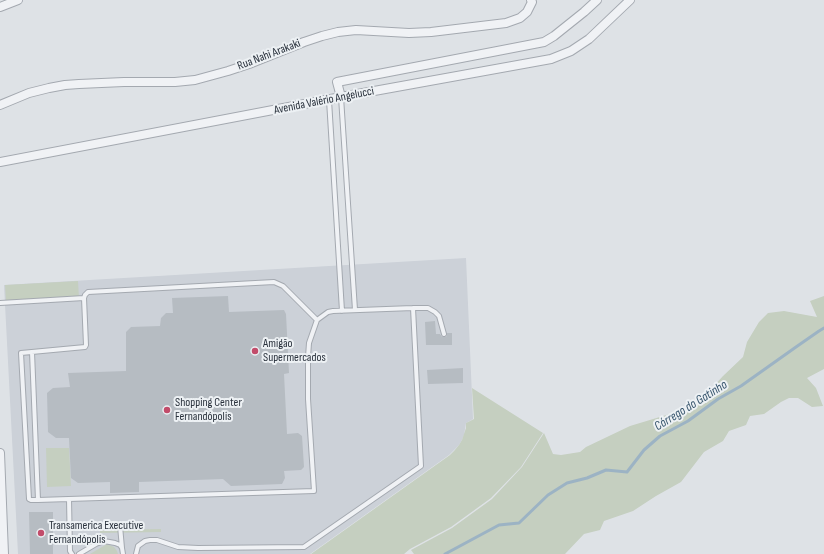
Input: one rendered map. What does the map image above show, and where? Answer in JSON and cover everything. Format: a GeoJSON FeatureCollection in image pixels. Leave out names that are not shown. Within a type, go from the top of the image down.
{"type":"FeatureCollection","features":[{"type":"Feature","properties":{"kind":"street"},"geometry":{"type":"LineString","coordinates":[[0,7],[18,0]]}},
{"type":"Feature","properties":{"kind":"street","name":"Avenida Valério Angelucci"},"geometry":{"type":"LineString","coordinates":[[341,98],[338,82],[544,42],[554,36],[597,0]]}},
{"type":"Feature","properties":{"kind":"street","name":"Avenida Valério Angelucci"},"geometry":{"type":"LineString","coordinates":[[0,162],[551,59],[571,51],[589,39],[630,0]]}},
{"type":"Feature","properties":{"kind":"street","name":"Rua Nahi Arakaki"},"geometry":{"type":"LineString","coordinates":[[0,105],[29,93],[65,85],[124,82],[175,82],[195,80],[228,72],[304,42],[338,32],[356,30],[409,33],[431,32],[506,23],[520,18],[528,12],[531,1]]}},
{"type":"Feature","properties":{"kind":"street"},"geometry":{"type":"LineString","coordinates":[[0,453],[4,554]]}},
{"type":"Feature","properties":{"kind":"lane"},"geometry":{"type":"LineString","coordinates":[[341,98],[355,310]]}},
{"type":"Feature","properties":{"kind":"lane"},"geometry":{"type":"LineString","coordinates":[[329,100],[342,311]]}},
{"type":"Feature","properties":{"kind":"lane"},"geometry":{"type":"LineString","coordinates":[[317,320],[283,286],[274,282],[88,292],[84,298],[85,347],[22,352],[21,354],[29,499],[38,500],[314,491],[308,399],[308,357],[309,343],[317,320],[328,312],[428,308],[439,316],[444,334]]}},
{"type":"Feature","properties":{"kind":"lane"},"geometry":{"type":"LineString","coordinates":[[0,303],[84,298]]}},
{"type":"Feature","properties":{"kind":"lane"},"geometry":{"type":"LineString","coordinates":[[136,554],[138,546],[145,541],[150,540],[157,540],[178,547],[198,548],[304,547],[421,466],[413,308]]}},
{"type":"Feature","properties":{"kind":"lane"},"geometry":{"type":"LineString","coordinates":[[32,352],[38,500]]}},
{"type":"Feature","properties":{"kind":"lane"},"geometry":{"type":"LineString","coordinates":[[69,499],[70,551],[72,554]]}},
{"type":"Feature","properties":{"kind":"lane"},"geometry":{"type":"LineString","coordinates":[[120,526],[123,554]]}},
{"type":"Feature","properties":{"kind":"lane"},"geometry":{"type":"LineString","coordinates":[[79,554],[104,541],[115,543],[122,548]]}},
{"type":"Feature","properties":{"kind":"shaded area"},"geometry":{"type":"Polygon","coordinates":[[[466,258],[473,419],[466,423],[462,440],[449,455],[310,554],[18,554],[4,285],[466,258]]]}},
{"type":"Feature","properties":{"kind":"green space"},"geometry":{"type":"Polygon","coordinates":[[[78,281],[79,298],[6,302],[5,285],[78,281]]]}},
{"type":"Feature","properties":{"kind":"green space"},"geometry":{"type":"Polygon","coordinates":[[[824,296],[824,369],[807,378],[816,388],[823,406],[812,407],[798,398],[789,398],[764,414],[750,416],[746,425],[729,431],[723,441],[704,452],[681,482],[633,511],[604,521],[600,530],[584,534],[565,554],[414,554],[411,550],[452,528],[492,499],[522,467],[544,433],[553,454],[561,455],[580,452],[586,447],[630,426],[673,413],[700,401],[743,357],[747,342],[759,322],[768,313],[784,311],[817,317],[810,301],[824,296]]]}},
{"type":"Feature","properties":{"kind":"green space"},"geometry":{"type":"Polygon","coordinates":[[[472,388],[543,433],[521,467],[491,498],[451,527],[410,549],[404,554],[311,554],[454,451],[462,440],[466,423],[474,419],[472,388]]]}},
{"type":"Feature","properties":{"kind":"green space"},"geometry":{"type":"Polygon","coordinates":[[[46,448],[69,448],[71,486],[47,487],[46,448]]]}},
{"type":"Feature","properties":{"kind":"green space"},"geometry":{"type":"Polygon","coordinates":[[[161,529],[161,532],[100,533],[100,530],[161,529]]]}},
{"type":"Feature","properties":{"kind":"green space"},"geometry":{"type":"Polygon","coordinates":[[[107,544],[114,547],[118,554],[90,554],[107,544]]]}},
{"type":"Feature","properties":{"kind":"building","name":"Shopping Center Fernandópolis"},"geometry":{"type":"Polygon","coordinates":[[[228,296],[229,312],[284,310],[286,314],[289,373],[284,374],[287,434],[298,433],[302,436],[304,467],[301,470],[284,471],[285,478],[282,484],[231,486],[223,479],[139,482],[139,492],[110,493],[110,482],[78,483],[71,478],[69,438],[56,438],[48,432],[47,393],[53,388],[70,387],[68,373],[126,371],[126,332],[131,327],[160,326],[161,318],[166,313],[173,313],[172,298],[228,296]]]}},
{"type":"Feature","properties":{"kind":"building"},"geometry":{"type":"Polygon","coordinates":[[[435,321],[436,334],[440,334],[442,337],[445,337],[447,336],[447,333],[452,333],[452,345],[426,345],[425,322],[435,321]]]}},
{"type":"Feature","properties":{"kind":"building"},"geometry":{"type":"Polygon","coordinates":[[[463,368],[463,383],[428,384],[427,370],[463,368]]]}},
{"type":"Feature","properties":{"kind":"building","name":"Transamerica Executive Fernandópolis"},"geometry":{"type":"Polygon","coordinates":[[[29,512],[53,512],[53,554],[30,554],[29,512]]]}},
{"type":"Feature","properties":{"kind":"waterway","name":"Córrego do Gatinho"},"geometry":{"type":"LineString","coordinates":[[445,554],[499,525],[519,523],[548,495],[567,483],[587,478],[606,470],[627,472],[644,450],[660,436],[688,421],[718,399],[741,386],[824,328]]}},
{"type":"Feature","properties":{"kind":"place","name":"Amigão Supermercados"},"geometry":{"type":"Point","coordinates":[255,351]}},
{"type":"Feature","properties":{"kind":"place","name":"Shopping Center Fernandópolis"},"geometry":{"type":"Point","coordinates":[167,410]}},
{"type":"Feature","properties":{"kind":"place","name":"Transamerica Executive Fernandópolis"},"geometry":{"type":"Point","coordinates":[41,533]}}]}
